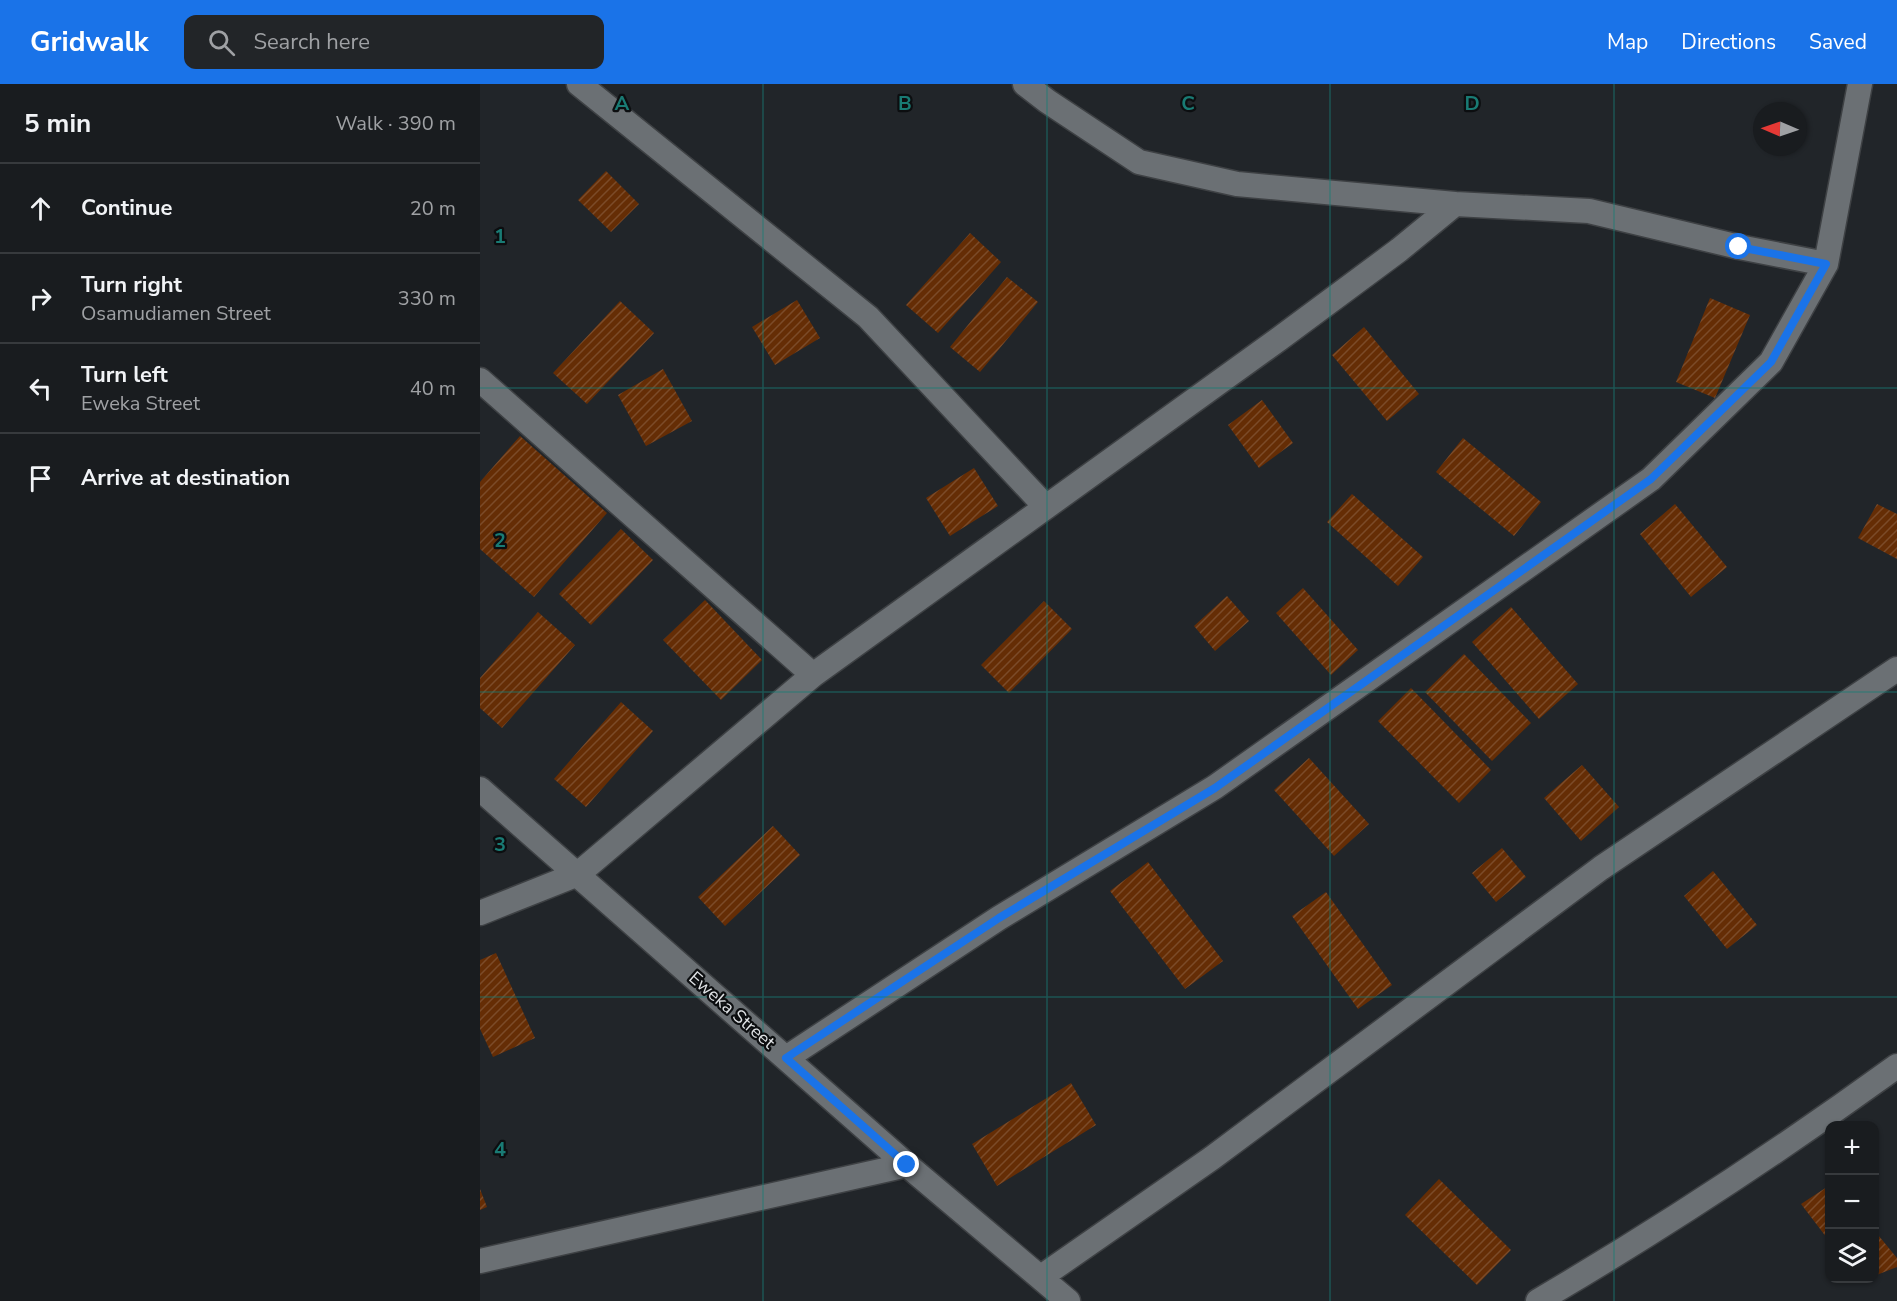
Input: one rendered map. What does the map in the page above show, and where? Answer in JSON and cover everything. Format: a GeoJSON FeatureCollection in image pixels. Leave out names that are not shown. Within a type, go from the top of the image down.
{"type":"FeatureCollection","features":[{"type":"Feature","properties":{"kind":"street"},"geometry":{"type":"LineString","coordinates":[[579,84],[868,317],[1045,506]]}},
{"type":"Feature","properties":{"kind":"street"},"geometry":{"type":"LineString","coordinates":[[1025,84],[1139,162],[1237,184],[1455,204],[1589,211],[1739,247],[1826,264]]}},
{"type":"Feature","properties":{"kind":"street"},"geometry":{"type":"LineString","coordinates":[[786,1058],[999,918],[1215,788],[1651,479],[1771,362],[1826,264],[1860,84]]}},
{"type":"Feature","properties":{"kind":"street"},"geometry":{"type":"LineString","coordinates":[[480,913],[578,874],[813,675],[1279,339],[1399,250],[1455,204]]}},
{"type":"Feature","properties":{"kind":"street"},"geometry":{"type":"LineString","coordinates":[[480,380],[813,675]]}},
{"type":"Feature","properties":{"kind":"street"},"geometry":{"type":"LineString","coordinates":[[1041,1277],[1212,1158],[1601,868],[1897,669]]}},
{"type":"Feature","properties":{"kind":"street","name":"Eweka Street"},"geometry":{"type":"LineString","coordinates":[[480,789],[907,1165],[1068,1301]]}},
{"type":"Feature","properties":{"kind":"street"},"geometry":{"type":"LineString","coordinates":[[1538,1301],[1618,1254],[1840,1107],[1897,1066]]}},
{"type":"Feature","properties":{"kind":"street"},"geometry":{"type":"LineString","coordinates":[[480,1261],[907,1165]]}},
{"type":"Feature","properties":{"kind":"building"},"geometry":{"type":"Polygon","coordinates":[[[606,171],[639,204],[611,232],[578,200],[606,171]]]}},
{"type":"Feature","properties":{"kind":"building"},"geometry":{"type":"Polygon","coordinates":[[[970,233],[1001,262],[938,333],[906,305],[970,233]]]}},
{"type":"Feature","properties":{"kind":"building"},"geometry":{"type":"Polygon","coordinates":[[[1007,277],[1038,302],[980,372],[950,347],[1007,277]]]}},
{"type":"Feature","properties":{"kind":"building"},"geometry":{"type":"Polygon","coordinates":[[[1710,298],[1750,315],[1715,398],[1676,382],[1710,298]]]}},
{"type":"Feature","properties":{"kind":"building"},"geometry":{"type":"Polygon","coordinates":[[[797,300],[820,338],[775,365],[752,327],[797,300]]]}},
{"type":"Feature","properties":{"kind":"building"},"geometry":{"type":"Polygon","coordinates":[[[620,301],[654,333],[587,404],[553,373],[620,301]]]}},
{"type":"Feature","properties":{"kind":"building"},"geometry":{"type":"Polygon","coordinates":[[[1364,327],[1419,394],[1387,421],[1332,355],[1364,327]]]}},
{"type":"Feature","properties":{"kind":"building"},"geometry":{"type":"Polygon","coordinates":[[[663,369],[692,421],[646,446],[618,395],[663,369]]]}},
{"type":"Feature","properties":{"kind":"building"},"geometry":{"type":"Polygon","coordinates":[[[1262,400],[1293,443],[1259,468],[1228,425],[1262,400]]]}},
{"type":"Feature","properties":{"kind":"building"},"geometry":{"type":"Polygon","coordinates":[[[520,436],[607,513],[534,597],[480,549],[480,482],[520,436]]]}},
{"type":"Feature","properties":{"kind":"building"},"geometry":{"type":"Polygon","coordinates":[[[1463,438],[1541,502],[1514,536],[1436,472],[1463,438]]]}},
{"type":"Feature","properties":{"kind":"building"},"geometry":{"type":"Polygon","coordinates":[[[974,468],[998,506],[950,536],[926,498],[974,468]]]}},
{"type":"Feature","properties":{"kind":"building"},"geometry":{"type":"Polygon","coordinates":[[[1352,494],[1423,557],[1398,586],[1327,522],[1352,494]]]}},
{"type":"Feature","properties":{"kind":"building"},"geometry":{"type":"Polygon","coordinates":[[[1675,504],[1727,567],[1691,597],[1640,534],[1675,504]]]}},
{"type":"Feature","properties":{"kind":"building"},"geometry":{"type":"Polygon","coordinates":[[[1877,504],[1897,514],[1897,559],[1858,538],[1877,504]]]}},
{"type":"Feature","properties":{"kind":"building"},"geometry":{"type":"Polygon","coordinates":[[[621,529],[653,560],[591,625],[559,594],[621,529]]]}},
{"type":"Feature","properties":{"kind":"building"},"geometry":{"type":"Polygon","coordinates":[[[1303,588],[1358,650],[1331,675],[1276,613],[1303,588]]]}},
{"type":"Feature","properties":{"kind":"building"},"geometry":{"type":"Polygon","coordinates":[[[1227,596],[1249,621],[1215,651],[1194,626],[1227,596]]]}},
{"type":"Feature","properties":{"kind":"building"},"geometry":{"type":"Polygon","coordinates":[[[705,600],[762,660],[721,700],[663,640],[705,600]]]}},
{"type":"Feature","properties":{"kind":"building"},"geometry":{"type":"Polygon","coordinates":[[[1044,601],[1072,629],[1009,693],[981,665],[1044,601]]]}},
{"type":"Feature","properties":{"kind":"building"},"geometry":{"type":"Polygon","coordinates":[[[1511,607],[1578,684],[1539,719],[1472,642],[1511,607]]]}},
{"type":"Feature","properties":{"kind":"building"},"geometry":{"type":"Polygon","coordinates":[[[538,612],[575,645],[502,728],[480,708],[480,678],[538,612]]]}},
{"type":"Feature","properties":{"kind":"building"},"geometry":{"type":"Polygon","coordinates":[[[1464,654],[1531,723],[1492,761],[1425,692],[1464,654]]]}},
{"type":"Feature","properties":{"kind":"building"},"geometry":{"type":"Polygon","coordinates":[[[1411,688],[1491,770],[1459,803],[1378,721],[1411,688]]]}},
{"type":"Feature","properties":{"kind":"building"},"geometry":{"type":"Polygon","coordinates":[[[621,702],[653,731],[586,807],[554,779],[621,702]]]}},
{"type":"Feature","properties":{"kind":"building"},"geometry":{"type":"Polygon","coordinates":[[[1309,758],[1369,824],[1334,856],[1274,790],[1309,758]]]}},
{"type":"Feature","properties":{"kind":"building"},"geometry":{"type":"Polygon","coordinates":[[[1582,765],[1619,807],[1581,841],[1544,798],[1582,765]]]}},
{"type":"Feature","properties":{"kind":"building"},"geometry":{"type":"Polygon","coordinates":[[[773,826],[800,855],[725,926],[698,897],[773,826]]]}},
{"type":"Feature","properties":{"kind":"building"},"geometry":{"type":"Polygon","coordinates":[[[1502,848],[1526,877],[1496,902],[1472,873],[1502,848]]]}},
{"type":"Feature","properties":{"kind":"building"},"geometry":{"type":"Polygon","coordinates":[[[1148,862],[1223,961],[1185,989],[1110,891],[1148,862]]]}},
{"type":"Feature","properties":{"kind":"building"},"geometry":{"type":"Polygon","coordinates":[[[1713,871],[1757,925],[1727,949],[1684,896],[1713,871]]]}},
{"type":"Feature","properties":{"kind":"building"},"geometry":{"type":"Polygon","coordinates":[[[1326,892],[1392,985],[1358,1009],[1292,916],[1326,892]]]}},
{"type":"Feature","properties":{"kind":"building"},"geometry":{"type":"Polygon","coordinates":[[[496,953],[535,1038],[493,1057],[480,1029],[480,960],[496,953]]]}},
{"type":"Feature","properties":{"kind":"building"},"geometry":{"type":"Polygon","coordinates":[[[1071,1083],[1096,1125],[997,1186],[972,1144],[1071,1083]]]}},
{"type":"Feature","properties":{"kind":"building"},"geometry":{"type":"Polygon","coordinates":[[[1439,1179],[1511,1250],[1477,1285],[1405,1215],[1439,1179]]]}},
{"type":"Feature","properties":{"kind":"building"},"geometry":{"type":"Polygon","coordinates":[[[1825,1188],[1825,1235],[1801,1204],[1825,1188]]]}},
{"type":"Feature","properties":{"kind":"building"},"geometry":{"type":"Polygon","coordinates":[[[480,1189],[487,1207],[480,1210],[480,1189]]]}},
{"type":"Feature","properties":{"kind":"building"},"geometry":{"type":"Polygon","coordinates":[[[1879,1236],[1897,1258],[1897,1267],[1879,1274],[1879,1236]]]}},
{"type":"Feature","properties":{"kind":"route"},"geometry":{"type":"LineString","coordinates":[[907,1165],[786,1058],[999,918],[1215,788],[1651,479],[1771,362],[1826,264],[1739,247]]}}]}
